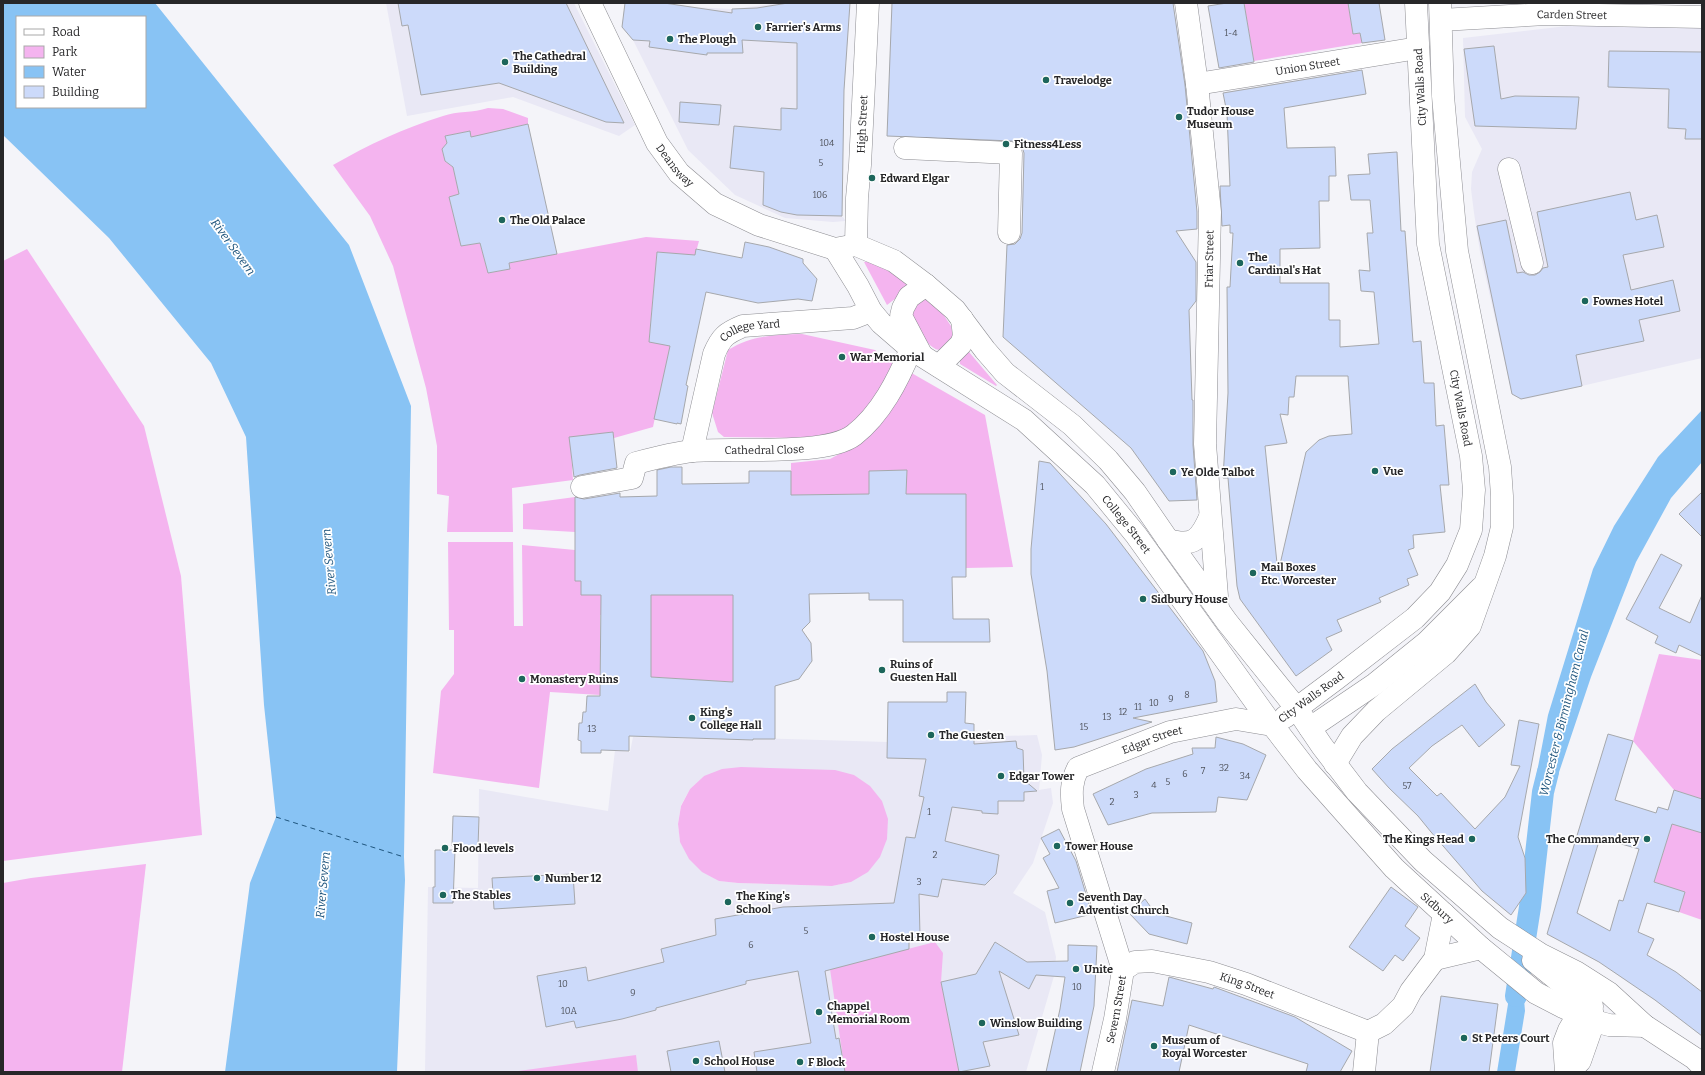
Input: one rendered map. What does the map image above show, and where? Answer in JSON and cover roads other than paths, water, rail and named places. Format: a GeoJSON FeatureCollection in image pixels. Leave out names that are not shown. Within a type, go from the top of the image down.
{"type":"FeatureCollection","features":[{"type":"Feature","properties":{"kind":"main road","name":"Deansway"},"geometry":{"type":"LineString","coordinates":[[590,3],[654,138],[680,173],[716,204],[722,207],[759,225],[835,249]]}},
{"type":"Feature","properties":{"kind":"main road","name":"High Street"},"geometry":{"type":"LineString","coordinates":[[856,245],[857,198],[868,3]]}},
{"type":"Feature","properties":{"kind":"main road","name":"Friar Street"},"geometry":{"type":"LineString","coordinates":[[1186,3],[1197,84],[1210,212],[1205,444],[1218,609]]}},
{"type":"Feature","properties":{"kind":"main road","name":"City Walls Road"},"geometry":{"type":"LineString","coordinates":[[1272,725],[1297,709],[1415,618],[1440,592],[1457,565],[1471,530],[1474,490],[1471,456],[1428,244],[1416,3]]}},
{"type":"Feature","properties":{"kind":"main road","name":"Carden Street"},"geometry":{"type":"LineString","coordinates":[[1441,11],[1547,8],[1702,17]]}},
{"type":"Feature","properties":{"kind":"main road","name":"City Walls Road"},"geometry":{"type":"LineString","coordinates":[[1335,764],[1352,736],[1376,711],[1446,653],[1470,626],[1495,556],[1502,527],[1500,467],[1457,251],[1444,96],[1441,11]]}},
{"type":"Feature","properties":{"kind":"main road","name":"Union Street"},"geometry":{"type":"LineString","coordinates":[[1197,84],[1418,48]]}},
{"type":"Feature","properties":{"kind":"main road"},"geometry":{"type":"LineString","coordinates":[[905,148],[1011,153],[1009,234]]}},
{"type":"Feature","properties":{"kind":"main road"},"geometry":{"type":"LineString","coordinates":[[1509,169],[1532,263]]}},
{"type":"Feature","properties":{"kind":"main road"},"geometry":{"type":"LineString","coordinates":[[835,249],[856,245],[894,261],[926,285],[955,310],[985,350],[1005,373],[1072,425],[1108,460],[1135,492],[1218,609],[1297,709],[1356,792],[1423,861],[1500,928],[1538,958],[1562,985],[1583,1018],[1580,1061],[1569,1072]]}},
{"type":"Feature","properties":{"kind":"main road","name":"College Street"},"geometry":{"type":"LineString","coordinates":[[835,249],[858,286],[871,312],[917,353],[1024,420],[1095,485],[1136,535],[1191,614],[1272,725]]}},
{"type":"Feature","properties":{"kind":"main road"},"geometry":{"type":"LineString","coordinates":[[926,285],[909,297],[903,308],[901,316],[913,336],[917,353],[961,344],[964,336],[962,319]]}},
{"type":"Feature","properties":{"kind":"main road","name":"College Yard"},"geometry":{"type":"LineString","coordinates":[[692,451],[714,354],[719,342],[728,333],[743,326],[852,318],[871,312]]}},
{"type":"Feature","properties":{"kind":"main road","name":"Cathedral Close"},"geometry":{"type":"LineString","coordinates":[[582,487],[632,478],[636,463],[692,451],[810,448],[834,445],[853,436],[869,421],[901,371],[917,353]]}},
{"type":"Feature","properties":{"kind":"main road"},"geometry":{"type":"LineString","coordinates":[[1168,540],[1182,544],[1194,540],[1204,531],[1210,517]]}},
{"type":"Feature","properties":{"kind":"main road","name":"City Walls Road"},"geometry":{"type":"LineString","coordinates":[[1310,728],[1375,684],[1427,642],[1484,586]]}},
{"type":"Feature","properties":{"kind":"main road","name":"Edgar Street"},"geometry":{"type":"LineString","coordinates":[[1073,809],[1070,793],[1072,779],[1078,768],[1170,732],[1236,719],[1272,725]]}},
{"type":"Feature","properties":{"kind":"main road"},"geometry":{"type":"LineString","coordinates":[[1272,725],[1310,728]]}},
{"type":"Feature","properties":{"kind":"main road","name":"Sidbury"},"geometry":{"type":"LineString","coordinates":[[1272,725],[1307,770],[1394,868],[1486,952],[1536,993],[1583,1018],[1609,1025],[1645,1026]]}},
{"type":"Feature","properties":{"kind":"main road","name":"Severn Street"},"geometry":{"type":"LineString","coordinates":[[1073,809],[1123,970],[1115,1019],[1103,1072]]}},
{"type":"Feature","properties":{"kind":"main road"},"geometry":{"type":"LineString","coordinates":[[1364,1072],[1368,1032],[1384,1024],[1403,1006],[1411,991],[1435,959],[1444,914]]}},
{"type":"Feature","properties":{"kind":"main road"},"geometry":{"type":"LineString","coordinates":[[1435,959],[1486,952]]}},
{"type":"Feature","properties":{"kind":"main road"},"geometry":{"type":"LineString","coordinates":[[1538,958],[1576,972],[1609,993],[1645,1026],[1694,1058],[1702,1066]]}},
{"type":"Feature","properties":{"kind":"main road","name":"King Street"},"geometry":{"type":"LineString","coordinates":[[1123,970],[1135,962],[1152,960],[1209,972],[1246,984],[1368,1032]]}},
{"type":"Feature","properties":{"kind":"main road"},"geometry":{"type":"LineString","coordinates":[[1566,1072],[1564,1043],[1583,1018],[1602,1001],[1618,1001]]}},
{"type":"Feature","properties":{"kind":"water","name":"River Severn"},"geometry":{"type":"Polygon","coordinates":[[[3,3],[155,3],[349,245],[411,406],[404,857],[405,880],[397,1072],[225,1072],[250,883],[276,817],[264,705],[246,437],[211,363],[109,238],[3,135],[3,3]]]}},
{"type":"Feature","properties":{"kind":"water"},"geometry":{"type":"Polygon","coordinates":[[[1702,410],[1702,462],[1671,498],[1636,562],[1591,677],[1548,805],[1532,798],[1548,715],[1593,569],[1614,526],[1658,457],[1702,410]]]}},
{"type":"Feature","properties":{"kind":"water"},"geometry":{"type":"Polygon","coordinates":[[[1521,965],[1525,1011],[1515,1072],[1497,1072],[1509,998],[1521,965]]]}},
{"type":"Feature","properties":{"kind":"waterway","name":"Worcester & Birmingham Canal"},"geometry":{"type":"LineString","coordinates":[[1516,996],[1530,907],[1543,792],[1548,772]]}},
{"type":"Feature","properties":{"kind":"place","name":"Farrier's Arms"},"geometry":{"type":"Point","coordinates":[758,27]}},
{"type":"Feature","properties":{"kind":"place","name":"The Plough"},"geometry":{"type":"Point","coordinates":[670,39]}},
{"type":"Feature","properties":{"kind":"place","name":"The Cathedral Building"},"geometry":{"type":"Point","coordinates":[505,62]}},
{"type":"Feature","properties":{"kind":"place","name":"Travelodge"},"geometry":{"type":"Point","coordinates":[1046,80]}},
{"type":"Feature","properties":{"kind":"place","name":"Tudor House Museum"},"geometry":{"type":"Point","coordinates":[1179,117]}},
{"type":"Feature","properties":{"kind":"place","name":"Fitness4Less"},"geometry":{"type":"Point","coordinates":[1006,144]}},
{"type":"Feature","properties":{"kind":"place","name":"Edward Elgar"},"geometry":{"type":"Point","coordinates":[872,178]}},
{"type":"Feature","properties":{"kind":"place","name":"The Old Palace"},"geometry":{"type":"Point","coordinates":[502,220]}},
{"type":"Feature","properties":{"kind":"place","name":"The Cardinal's Hat"},"geometry":{"type":"Point","coordinates":[1240,263]}},
{"type":"Feature","properties":{"kind":"place","name":"Fownes Hotel"},"geometry":{"type":"Point","coordinates":[1585,301]}},
{"type":"Feature","properties":{"kind":"place","name":"War Memorial"},"geometry":{"type":"Point","coordinates":[842,357]}},
{"type":"Feature","properties":{"kind":"place","name":"Vue"},"geometry":{"type":"Point","coordinates":[1375,471]}},
{"type":"Feature","properties":{"kind":"place","name":"Ye Olde Talbot"},"geometry":{"type":"Point","coordinates":[1173,472]}},
{"type":"Feature","properties":{"kind":"place","name":"Mail Boxes Etc. Worcester"},"geometry":{"type":"Point","coordinates":[1253,573]}},
{"type":"Feature","properties":{"kind":"place","name":"Sidbury House"},"geometry":{"type":"Point","coordinates":[1143,599]}},
{"type":"Feature","properties":{"kind":"place","name":"Ruins of Guesten Hall"},"geometry":{"type":"Point","coordinates":[882,670]}},
{"type":"Feature","properties":{"kind":"place","name":"Monastery Ruins"},"geometry":{"type":"Point","coordinates":[522,679]}},
{"type":"Feature","properties":{"kind":"place","name":"King's College Hall"},"geometry":{"type":"Point","coordinates":[692,718]}},
{"type":"Feature","properties":{"kind":"place","name":"The Guesten"},"geometry":{"type":"Point","coordinates":[931,735]}},
{"type":"Feature","properties":{"kind":"place","name":"Edgar Tower"},"geometry":{"type":"Point","coordinates":[1001,776]}},
{"type":"Feature","properties":{"kind":"place","name":"The Kings Head"},"geometry":{"type":"Point","coordinates":[1472,839]}},
{"type":"Feature","properties":{"kind":"place","name":"The Commandery"},"geometry":{"type":"Point","coordinates":[1647,839]}},
{"type":"Feature","properties":{"kind":"place","name":"Tower House"},"geometry":{"type":"Point","coordinates":[1057,846]}},
{"type":"Feature","properties":{"kind":"place","name":"Flood levels"},"geometry":{"type":"Point","coordinates":[445,848]}},
{"type":"Feature","properties":{"kind":"place","name":"Number 12"},"geometry":{"type":"Point","coordinates":[537,878]}},
{"type":"Feature","properties":{"kind":"place","name":"The Stables"},"geometry":{"type":"Point","coordinates":[443,895]}},
{"type":"Feature","properties":{"kind":"place","name":"The King's School"},"geometry":{"type":"Point","coordinates":[728,902]}},
{"type":"Feature","properties":{"kind":"place","name":"Seventh Day Adventist Church"},"geometry":{"type":"Point","coordinates":[1070,903]}},
{"type":"Feature","properties":{"kind":"place","name":"Hostel House"},"geometry":{"type":"Point","coordinates":[872,937]}},
{"type":"Feature","properties":{"kind":"place","name":"Unite"},"geometry":{"type":"Point","coordinates":[1076,969]}},
{"type":"Feature","properties":{"kind":"place","name":"Chappel Memorial Room"},"geometry":{"type":"Point","coordinates":[819,1012]}},
{"type":"Feature","properties":{"kind":"place","name":"Winslow Building"},"geometry":{"type":"Point","coordinates":[982,1023]}},
{"type":"Feature","properties":{"kind":"place","name":"St Peters Court"},"geometry":{"type":"Point","coordinates":[1464,1038]}},
{"type":"Feature","properties":{"kind":"place","name":"Museum of Royal Worcester"},"geometry":{"type":"Point","coordinates":[1154,1046]}},
{"type":"Feature","properties":{"kind":"place","name":"School House"},"geometry":{"type":"Point","coordinates":[696,1061]}},
{"type":"Feature","properties":{"kind":"place","name":"F Block"},"geometry":{"type":"Point","coordinates":[800,1062]}}]}
